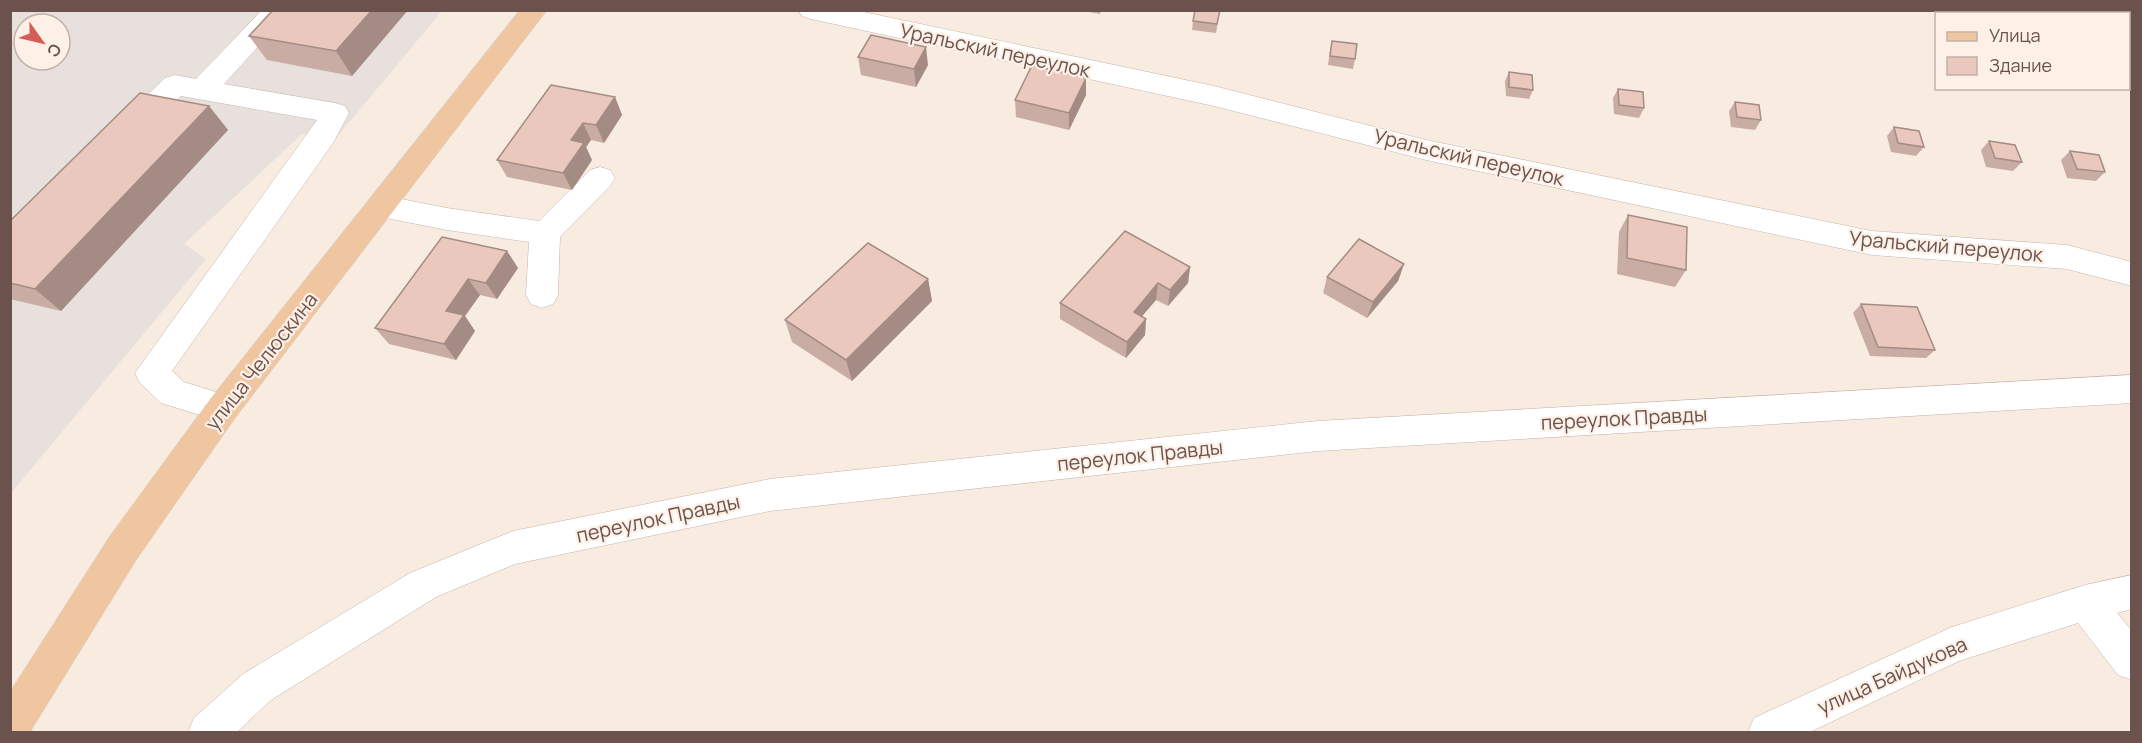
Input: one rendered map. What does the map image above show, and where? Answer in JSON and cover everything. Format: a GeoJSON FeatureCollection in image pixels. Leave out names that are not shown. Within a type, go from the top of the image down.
{"type":"FeatureCollection","features":[{"type":"Feature","properties":{"kind":"main road","name":"улица Челюскина"},"geometry":{"type":"LineString","coordinates":[[10,729],[123,548],[223,408],[534,10]]}},
{"type":"Feature","properties":{"kind":"street"},"geometry":{"type":"LineString","coordinates":[[202,90],[278,10]]}},
{"type":"Feature","properties":{"kind":"street","name":"Уральский переулок"},"geometry":{"type":"LineString","coordinates":[[811,10],[1214,96],[1426,150],[1872,243],[2067,257],[2132,274]]}},
{"type":"Feature","properties":{"kind":"street"},"geometry":{"type":"LineString","coordinates":[[109,151],[175,85],[335,113],[323,136],[152,373],[173,393],[223,408]]}},
{"type":"Feature","properties":{"kind":"street"},"geometry":{"type":"LineString","coordinates":[[542,295],[545,233],[600,178]]}},
{"type":"Feature","properties":{"kind":"street"},"geometry":{"type":"LineString","coordinates":[[381,206],[447,219],[545,233]]}},
{"type":"Feature","properties":{"kind":"street","name":"переулок Правды"},"geometry":{"type":"LineString","coordinates":[[208,732],[257,687],[423,585],[513,548],[770,495],[1318,436],[2132,389]]}},
{"type":"Feature","properties":{"kind":"street","name":"улица Байдукова"},"geometry":{"type":"LineString","coordinates":[[1769,732],[1952,645],[2085,603],[2132,592]]}},
{"type":"Feature","properties":{"kind":"street"},"geometry":{"type":"LineString","coordinates":[[2085,603],[2132,662]]}},
{"type":"Feature","properties":{"kind":"shaded area"},"geometry":{"type":"Polygon","coordinates":[[[11,11],[442,11],[336,138],[302,134],[184,244],[206,259],[11,493],[11,11]]]}},
{"type":"Feature","properties":{"kind":"building"},"geometry":{"type":"Polygon","coordinates":[[[273,10],[372,10],[336,51],[249,36],[273,10]]]}},
{"type":"Feature","properties":{"kind":"building"},"geometry":{"type":"Polygon","coordinates":[[[1195,10],[1220,10],[1217,24],[1193,21],[1195,10]]]}},
{"type":"Feature","properties":{"kind":"building"},"geometry":{"type":"Polygon","coordinates":[[[871,35],[926,47],[914,69],[858,57],[871,35]]]}},
{"type":"Feature","properties":{"kind":"building"},"geometry":{"type":"Polygon","coordinates":[[[1332,41],[1357,44],[1355,59],[1330,56],[1332,41]]]}},
{"type":"Feature","properties":{"kind":"building"},"geometry":{"type":"Polygon","coordinates":[[[1032,65],[1086,78],[1069,113],[1015,100],[1032,65]]]}},
{"type":"Feature","properties":{"kind":"building"},"geometry":{"type":"Polygon","coordinates":[[[1509,72],[1532,75],[1533,90],[1509,87],[1509,72]]]}},
{"type":"Feature","properties":{"kind":"building"},"geometry":{"type":"Polygon","coordinates":[[[551,85],[615,97],[596,125],[583,123],[571,140],[584,143],[563,173],[497,160],[551,85]]]}},
{"type":"Feature","properties":{"kind":"building"},"geometry":{"type":"Polygon","coordinates":[[[1618,89],[1643,92],[1644,108],[1619,105],[1618,89]]]}},
{"type":"Feature","properties":{"kind":"building"},"geometry":{"type":"Polygon","coordinates":[[[140,93],[209,106],[35,289],[10,283],[10,221],[140,93]]]}},
{"type":"Feature","properties":{"kind":"building"},"geometry":{"type":"Polygon","coordinates":[[[1735,102],[1759,105],[1761,120],[1737,117],[1735,102]]]}},
{"type":"Feature","properties":{"kind":"building"},"geometry":{"type":"Polygon","coordinates":[[[1894,127],[1919,131],[1924,147],[1898,143],[1894,127]]]}},
{"type":"Feature","properties":{"kind":"building"},"geometry":{"type":"Polygon","coordinates":[[[1989,141],[2015,145],[2022,162],[1995,158],[1989,141]]]}},
{"type":"Feature","properties":{"kind":"building"},"geometry":{"type":"Polygon","coordinates":[[[2070,151],[2099,155],[2105,172],[2077,169],[2070,151]]]}},
{"type":"Feature","properties":{"kind":"building"},"geometry":{"type":"Polygon","coordinates":[[[1628,215],[1687,227],[1686,270],[1627,258],[1628,215]]]}},
{"type":"Feature","properties":{"kind":"building"},"geometry":{"type":"Polygon","coordinates":[[[1125,231],[1190,267],[1170,290],[1158,283],[1134,312],[1146,319],[1127,342],[1060,303],[1125,231]]]}},
{"type":"Feature","properties":{"kind":"building"},"geometry":{"type":"Polygon","coordinates":[[[442,237],[507,251],[486,283],[468,279],[446,311],[464,315],[444,344],[375,328],[442,237]]]}},
{"type":"Feature","properties":{"kind":"building"},"geometry":{"type":"Polygon","coordinates":[[[1359,239],[1404,264],[1373,302],[1327,277],[1359,239]]]}},
{"type":"Feature","properties":{"kind":"building"},"geometry":{"type":"Polygon","coordinates":[[[868,243],[928,279],[846,360],[785,320],[868,243]]]}},
{"type":"Feature","properties":{"kind":"building"},"geometry":{"type":"Polygon","coordinates":[[[1861,304],[1917,307],[1935,350],[1878,347],[1861,304]]]}}]}
